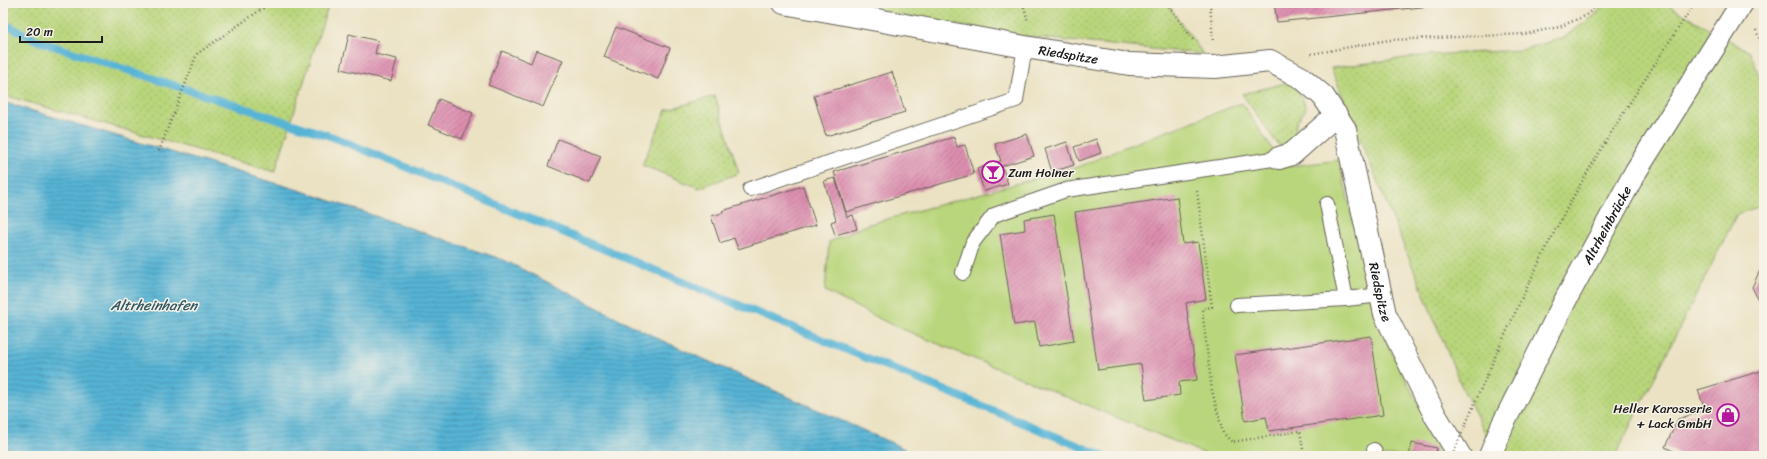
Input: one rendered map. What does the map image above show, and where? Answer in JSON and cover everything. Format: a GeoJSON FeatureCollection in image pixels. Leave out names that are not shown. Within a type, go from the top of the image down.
{"type":"FeatureCollection","features":[{"type":"Feature","properties":{"kind":"street","name":"Riedspitze"},"geometry":{"type":"LineString","coordinates":[[784,3],[1025,48],[1129,64],[1215,67],[1270,61],[1302,78],[1323,96],[1345,129],[1385,314],[1435,415],[1460,456]]}},
{"type":"Feature","properties":{"kind":"street","name":"Altrheinbrücke"},"geometry":{"type":"LineString","coordinates":[[1490,456],[1503,424],[1567,297],[1632,178],[1742,3]]}},
{"type":"Feature","properties":{"kind":"street"},"geometry":{"type":"LineString","coordinates":[[1279,158],[1292,154],[1336,115]]}},
{"type":"Feature","properties":{"kind":"lane"},"geometry":{"type":"LineString","coordinates":[[750,189],[1016,100],[1025,48]]}},
{"type":"Feature","properties":{"kind":"lane"},"geometry":{"type":"LineString","coordinates":[[963,273],[973,242],[994,215],[1066,190],[1279,158]]}},
{"type":"Feature","properties":{"kind":"lane"},"geometry":{"type":"LineString","coordinates":[[1327,204],[1346,299]]}},
{"type":"Feature","properties":{"kind":"lane"},"geometry":{"type":"LineString","coordinates":[[1238,305],[1346,299],[1381,295]]}},
{"type":"Feature","properties":{"kind":"path"},"geometry":{"type":"LineString","coordinates":[[159,151],[197,54],[266,6],[267,3]]}},
{"type":"Feature","properties":{"kind":"path"},"geometry":{"type":"LineString","coordinates":[[1167,3],[1203,54],[1215,67]]}},
{"type":"Feature","properties":{"kind":"path"},"geometry":{"type":"LineString","coordinates":[[1210,3],[1215,67]]}},
{"type":"Feature","properties":{"kind":"path"},"geometry":{"type":"LineString","coordinates":[[1309,54],[1389,40],[1525,34],[1559,28],[1585,16],[1600,3]]}},
{"type":"Feature","properties":{"kind":"path"},"geometry":{"type":"LineString","coordinates":[[1452,456],[1502,339],[1571,201],[1645,77],[1695,3]]}},
{"type":"Feature","properties":{"kind":"path"},"geometry":{"type":"LineString","coordinates":[[1194,171],[1212,307],[1202,309],[1212,390],[1223,433],[1232,442],[1300,431],[1304,456]]}},
{"type":"Feature","properties":{"kind":"green space"},"geometry":{"type":"Polygon","coordinates":[[[3,3],[329,3],[275,172],[3,95],[3,3]]]}},
{"type":"Feature","properties":{"kind":"green space"},"geometry":{"type":"Polygon","coordinates":[[[831,3],[1167,3],[1203,54],[1019,36],[831,3]]]}},
{"type":"Feature","properties":{"kind":"green space"},"geometry":{"type":"Polygon","coordinates":[[[1605,3],[1664,3],[1750,52],[1764,89],[1764,205],[1737,214],[1615,456],[1497,456],[1461,385],[1331,68],[1427,55],[1521,50],[1563,38],[1595,15],[1605,3]]]}},
{"type":"Feature","properties":{"kind":"green space"},"geometry":{"type":"Polygon","coordinates":[[[1290,82],[1302,97],[1306,109],[1296,123],[1295,140],[1279,146],[1242,94],[1290,82]]]}},
{"type":"Feature","properties":{"kind":"green space"},"geometry":{"type":"Polygon","coordinates":[[[715,96],[739,173],[699,188],[642,165],[666,110],[715,96]]]}},
{"type":"Feature","properties":{"kind":"green space"},"geometry":{"type":"Polygon","coordinates":[[[1242,103],[1284,167],[1339,160],[1377,324],[1442,450],[1440,456],[1210,456],[890,324],[825,291],[829,242],[869,224],[1081,166],[1119,149],[1242,103]]]}},
{"type":"Feature","properties":{"kind":"water","name":"Altrheinhafen"},"geometry":{"type":"Polygon","coordinates":[[[3,102],[302,191],[504,260],[661,340],[921,456],[3,456],[3,102]]]}},
{"type":"Feature","properties":{"kind":"building"},"geometry":{"type":"Polygon","coordinates":[[[1274,3],[1451,3],[1451,4],[1277,22],[1274,3]]]}},
{"type":"Feature","properties":{"kind":"building"},"geometry":{"type":"Polygon","coordinates":[[[616,27],[670,48],[658,79],[604,57],[616,27]]]}},
{"type":"Feature","properties":{"kind":"building"},"geometry":{"type":"Polygon","coordinates":[[[349,34],[378,41],[375,54],[397,59],[391,81],[341,69],[349,34]]]}},
{"type":"Feature","properties":{"kind":"building"},"geometry":{"type":"Polygon","coordinates":[[[536,50],[563,60],[543,107],[488,85],[502,51],[531,63],[536,50]]]}},
{"type":"Feature","properties":{"kind":"building"},"geometry":{"type":"Polygon","coordinates":[[[892,72],[905,112],[826,136],[814,96],[892,72]]]}},
{"type":"Feature","properties":{"kind":"building"},"geometry":{"type":"Polygon","coordinates":[[[439,99],[473,113],[462,139],[428,125],[439,99]]]}},
{"type":"Feature","properties":{"kind":"building"},"geometry":{"type":"Polygon","coordinates":[[[1027,134],[1034,156],[1002,166],[1008,184],[984,191],[977,169],[1001,161],[995,144],[1027,134]]]}},
{"type":"Feature","properties":{"kind":"building"},"geometry":{"type":"Polygon","coordinates":[[[954,137],[957,147],[965,145],[974,174],[846,212],[834,172],[954,137]]]}},
{"type":"Feature","properties":{"kind":"building"},"geometry":{"type":"Polygon","coordinates":[[[558,139],[601,156],[590,183],[548,166],[558,139]]]}},
{"type":"Feature","properties":{"kind":"building"},"geometry":{"type":"Polygon","coordinates":[[[1096,139],[1101,153],[1079,161],[1074,147],[1096,139]]]}},
{"type":"Feature","properties":{"kind":"building"},"geometry":{"type":"Polygon","coordinates":[[[1067,142],[1074,165],[1052,172],[1045,149],[1067,142]]]}},
{"type":"Feature","properties":{"kind":"building"},"geometry":{"type":"Polygon","coordinates":[[[835,178],[847,217],[853,215],[857,229],[835,235],[831,222],[836,220],[824,181],[835,178]]]}},
{"type":"Feature","properties":{"kind":"building"},"geometry":{"type":"Polygon","coordinates":[[[803,186],[816,225],[738,249],[734,238],[720,243],[711,216],[723,213],[722,211],[803,186]]]}},
{"type":"Feature","properties":{"kind":"building"},"geometry":{"type":"Polygon","coordinates":[[[1177,197],[1183,244],[1198,242],[1206,299],[1186,303],[1197,380],[1179,382],[1180,395],[1146,400],[1141,364],[1098,370],[1075,212],[1177,197]]]}},
{"type":"Feature","properties":{"kind":"building"},"geometry":{"type":"Polygon","coordinates":[[[1054,214],[1074,341],[1039,347],[1035,322],[1014,325],[1000,234],[1025,230],[1024,219],[1054,214]]]}},
{"type":"Feature","properties":{"kind":"building"},"geometry":{"type":"Polygon","coordinates":[[[1764,262],[1764,312],[1752,287],[1764,262]]]}},
{"type":"Feature","properties":{"kind":"building"},"geometry":{"type":"Polygon","coordinates":[[[1371,336],[1383,415],[1269,431],[1266,417],[1245,421],[1235,355],[1371,336]]]}},
{"type":"Feature","properties":{"kind":"building","name":"Heller Karosserie + Lack GmbH"},"geometry":{"type":"Polygon","coordinates":[[[1764,370],[1764,456],[1683,456],[1665,447],[1678,419],[1705,410],[1698,390],[1764,370]]]}},
{"type":"Feature","properties":{"kind":"building"},"geometry":{"type":"Polygon","coordinates":[[[1412,443],[1437,448],[1435,456],[1409,456],[1412,443]]]}},
{"type":"Feature","properties":{"kind":"waterway"},"geometry":{"type":"LineString","coordinates":[[3,23],[38,41],[333,137],[1103,456]]}},
{"type":"Feature","properties":{"kind":"place","name":"Zum Hoiner"},"geometry":{"type":"Point","coordinates":[993,172]}},
{"type":"Feature","properties":{"kind":"place","name":"Heller Karosserie + Lack GmbH"},"geometry":{"type":"Point","coordinates":[1728,415]}}]}
